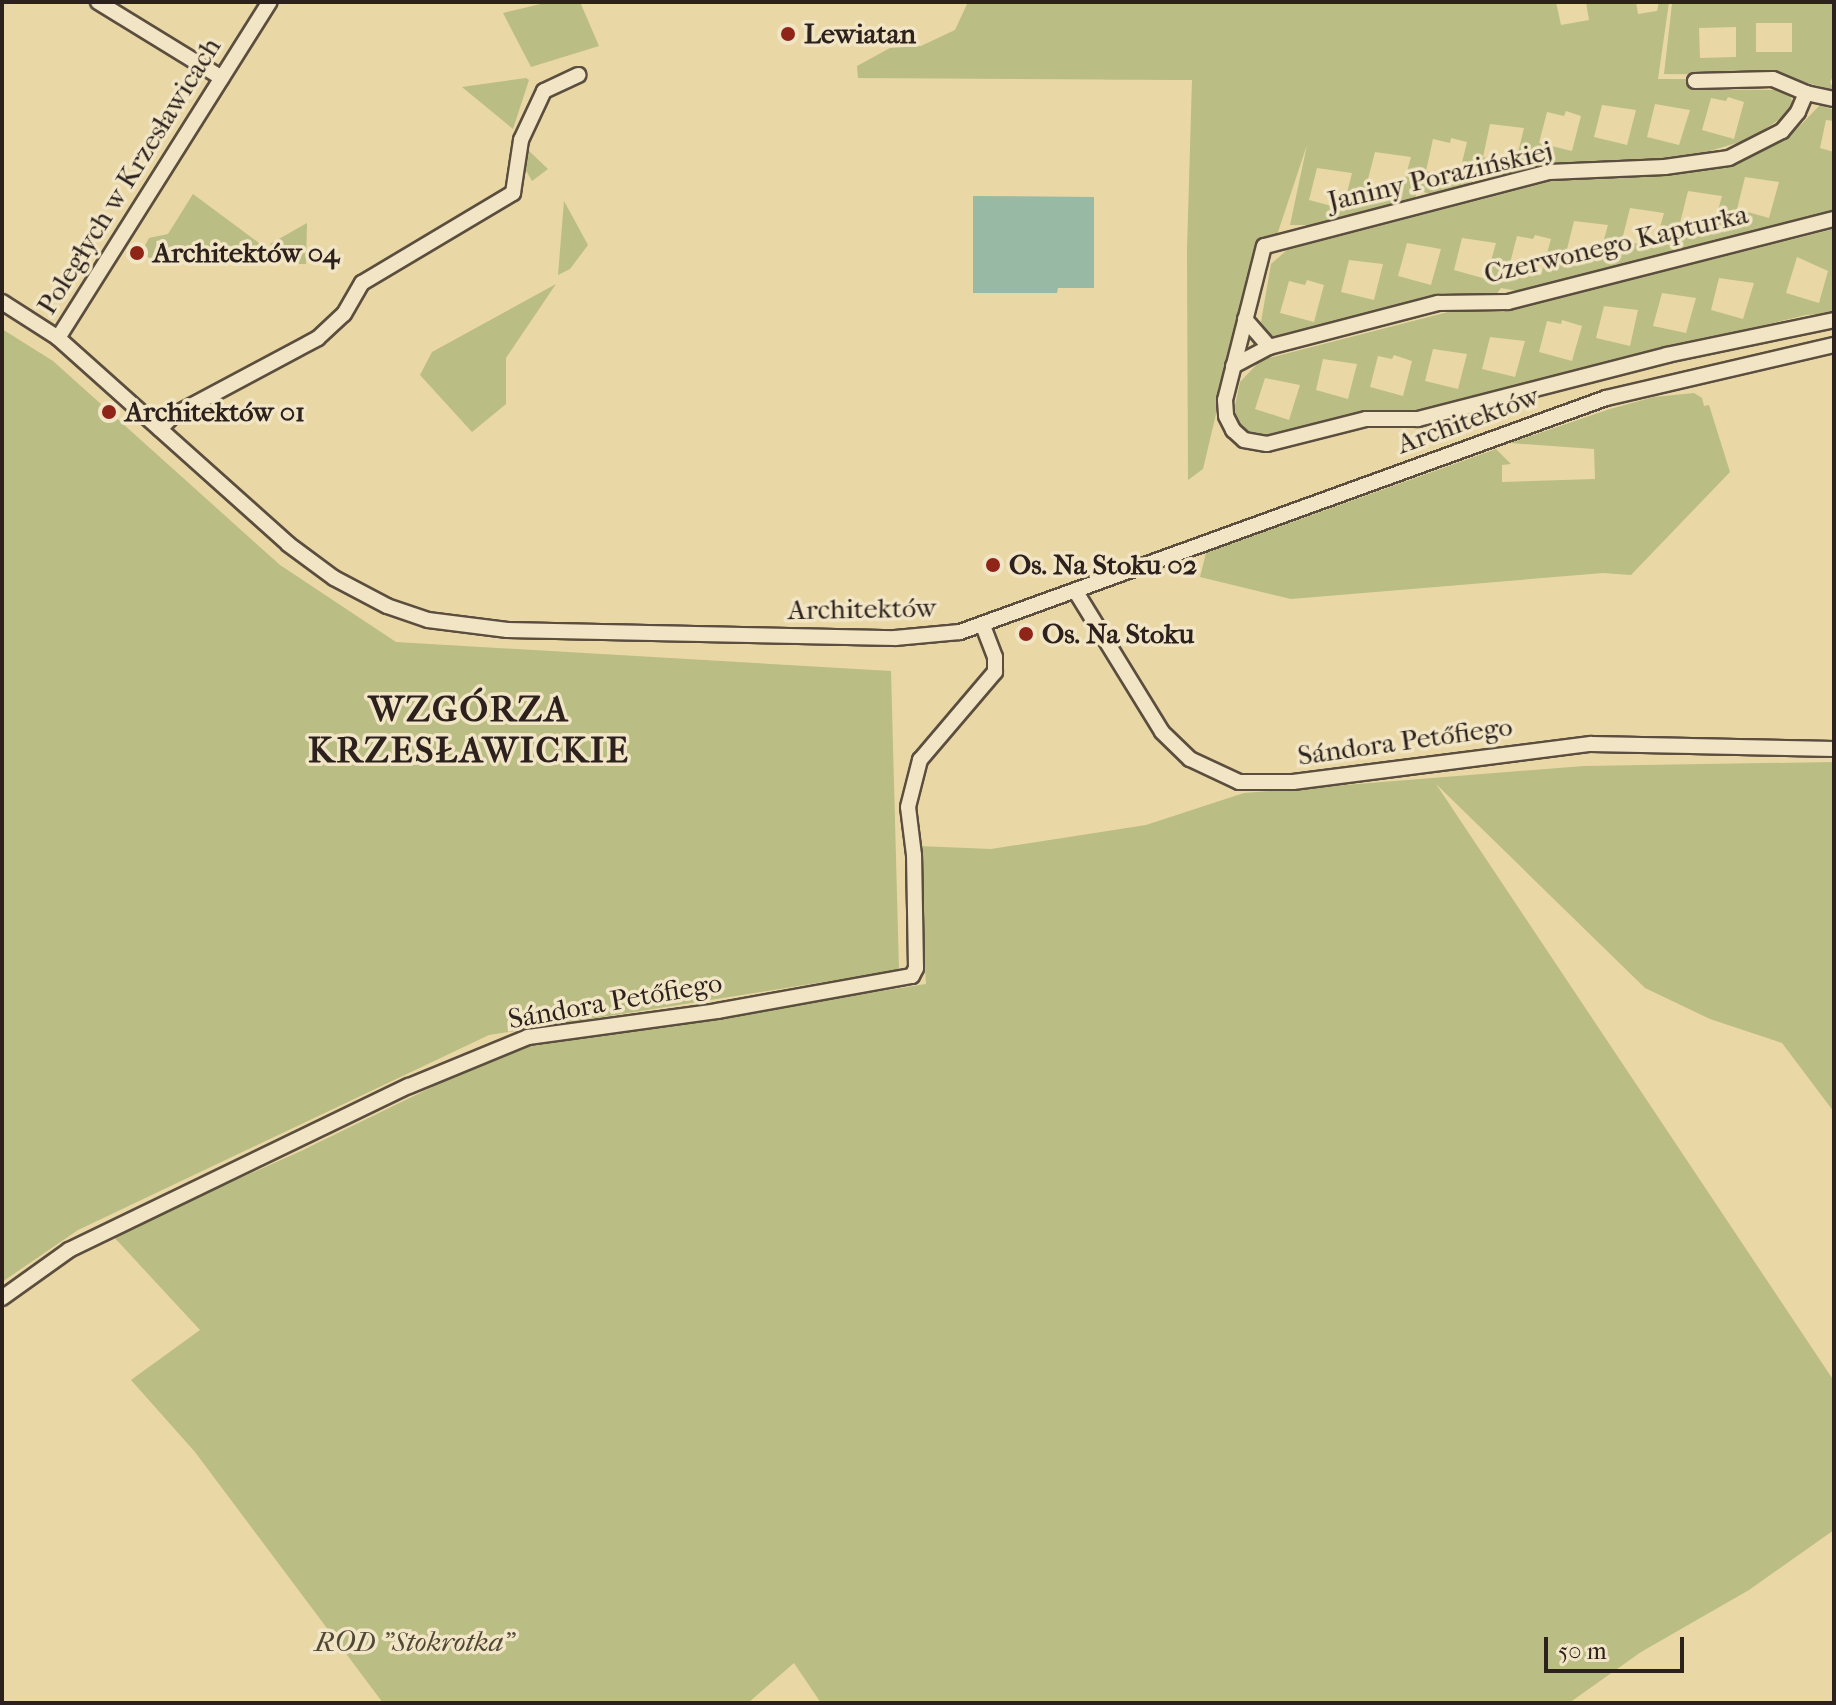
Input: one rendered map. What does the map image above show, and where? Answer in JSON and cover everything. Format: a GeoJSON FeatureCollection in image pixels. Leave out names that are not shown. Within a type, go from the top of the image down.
{"type":"FeatureCollection","features":[{"type":"Feature","properties":{"kind":"street"},"geometry":{"type":"LineString","coordinates":[[98,2],[222,78]]}},
{"type":"Feature","properties":{"kind":"street","name":"Poległych w Krzesławicach"},"geometry":{"type":"LineString","coordinates":[[58,338],[270,2]]}},
{"type":"Feature","properties":{"kind":"street"},"geometry":{"type":"LineString","coordinates":[[160,429],[174,415],[318,338],[344,314],[362,283],[513,193],[516,156],[528,122],[544,91],[578,75]]}},
{"type":"Feature","properties":{"kind":"street"},"geometry":{"type":"LineString","coordinates":[[1695,81],[1773,79],[1806,93],[1834,99]]}},
{"type":"Feature","properties":{"kind":"street","name":"Janiny Porazińskiej"},"geometry":{"type":"LineString","coordinates":[[1806,93],[1798,112],[1782,131],[1729,158],[1665,167],[1549,172],[1264,246],[1225,400],[1226,416],[1233,430],[1244,440],[1267,444],[1366,419],[1418,419],[1667,355],[1834,320]]}},
{"type":"Feature","properties":{"kind":"street","name":"Czerwonego Kapturka"},"geometry":{"type":"LineString","coordinates":[[1233,366],[1269,347],[1438,303],[1508,302],[1834,219]]}},
{"type":"Feature","properties":{"kind":"street","name":"Architektów"},"geometry":{"type":"LineString","coordinates":[[2,302],[58,338],[313,564],[370,598],[428,620],[507,630],[895,638],[938,636],[983,625],[1076,592],[1105,577],[1606,398],[1834,345]]}},
{"type":"Feature","properties":{"kind":"street"},"geometry":{"type":"LineString","coordinates":[[1245,319],[1269,347]]}},
{"type":"Feature","properties":{"kind":"street","name":"Sándora Petőfiego"},"geometry":{"type":"LineString","coordinates":[[1076,592],[1162,732],[1190,759],[1239,782],[1293,782],[1591,744],[1834,749]]}},
{"type":"Feature","properties":{"kind":"street","name":"Sándora Petőfiego"},"geometry":{"type":"LineString","coordinates":[[2,1298],[69,1250],[423,1079],[528,1037],[717,1011],[912,976],[916,968],[915,870],[908,807],[920,760],[995,672],[995,657],[983,625]]}},
{"type":"Feature","properties":{"kind":"green space"},"geometry":{"type":"Polygon","coordinates":[[[549,2],[580,2],[599,46],[531,67],[503,13],[549,2]]]}},
{"type":"Feature","properties":{"kind":"green space"},"geometry":{"type":"Polygon","coordinates":[[[968,2],[1556,2],[1561,25],[1589,20],[1586,2],[1636,2],[1638,14],[1657,11],[1659,2],[1669,2],[1658,79],[1689,79],[1690,89],[1778,90],[1788,93],[1794,104],[1786,115],[1750,139],[1703,153],[1635,163],[1531,162],[1530,169],[1496,179],[1473,177],[1471,186],[1433,195],[1417,190],[1415,199],[1317,225],[1290,225],[1307,145],[1277,235],[1257,241],[1203,469],[1188,480],[1187,250],[1192,80],[858,78],[857,66],[890,48],[921,46],[955,30],[968,2]],[[1728,97],[1726,101],[1711,98],[1702,130],[1734,139],[1744,102],[1728,97]],[[1655,104],[1647,137],[1679,145],[1690,110],[1655,104]],[[1602,105],[1594,137],[1627,145],[1636,110],[1602,105]],[[1566,111],[1564,116],[1547,112],[1539,143],[1572,151],[1581,116],[1566,111]],[[1490,124],[1483,157],[1515,165],[1524,128],[1490,124]],[[1451,138],[1450,143],[1433,139],[1426,171],[1458,179],[1467,142],[1451,138]],[[1375,152],[1367,183],[1401,193],[1411,157],[1375,152]],[[1317,168],[1309,200],[1343,209],[1352,173],[1317,168]]]}},
{"type":"Feature","properties":{"kind":"green space"},"geometry":{"type":"Polygon","coordinates":[[[1834,2],[1834,75],[1830,82],[1834,90],[1778,75],[1664,74],[1672,4],[1834,2]],[[1756,23],[1756,52],[1792,52],[1792,23],[1756,23]],[[1736,27],[1699,28],[1700,58],[1736,57],[1736,27]]]}},
{"type":"Feature","properties":{"kind":"green space"},"geometry":{"type":"Polygon","coordinates":[[[529,80],[513,129],[462,87],[529,80]]]}},
{"type":"Feature","properties":{"kind":"green space"},"geometry":{"type":"Polygon","coordinates":[[[1820,105],[1834,110],[1834,121],[1826,120],[1820,148],[1834,152],[1834,211],[1572,279],[1517,291],[1501,288],[1494,298],[1449,295],[1272,337],[1261,322],[1271,264],[1287,250],[1564,178],[1633,177],[1736,163],[1791,135],[1820,105]],[[1745,177],[1737,209],[1769,218],[1779,182],[1745,177]],[[1688,191],[1680,223],[1712,231],[1722,196],[1688,191]],[[1630,208],[1622,240],[1654,248],[1664,213],[1630,208]],[[1574,221],[1566,253],[1598,261],[1608,225],[1574,221]],[[1535,235],[1533,239],[1517,236],[1509,267],[1541,275],[1551,239],[1535,235]],[[1462,238],[1454,270],[1486,279],[1496,243],[1462,238]],[[1407,243],[1398,276],[1431,285],[1441,249],[1407,243]],[[1349,260],[1341,292],[1374,300],[1383,264],[1349,260]],[[1307,280],[1305,285],[1289,281],[1280,313],[1314,322],[1324,285],[1307,280]]]}},
{"type":"Feature","properties":{"kind":"green space"},"geometry":{"type":"Polygon","coordinates":[[[528,150],[548,169],[532,181],[524,167],[528,150]]]}},
{"type":"Feature","properties":{"kind":"green space"},"geometry":{"type":"Polygon","coordinates":[[[193,194],[263,246],[155,261],[141,253],[149,238],[168,234],[193,194]]]}},
{"type":"Feature","properties":{"kind":"green space"},"geometry":{"type":"Polygon","coordinates":[[[564,201],[588,245],[570,269],[558,275],[564,201]]]}},
{"type":"Feature","properties":{"kind":"green space"},"geometry":{"type":"Polygon","coordinates":[[[307,223],[306,264],[299,264],[270,244],[307,223]]]}},
{"type":"Feature","properties":{"kind":"green space"},"geometry":{"type":"Polygon","coordinates":[[[1834,229],[1834,313],[1806,315],[1413,413],[1397,410],[1360,413],[1267,438],[1246,432],[1237,421],[1234,410],[1240,382],[1261,360],[1448,312],[1502,312],[1834,229]],[[1797,257],[1786,293],[1819,303],[1828,271],[1797,257]],[[1719,278],[1711,310],[1743,319],[1754,283],[1719,278]],[[1662,293],[1653,326],[1686,333],[1696,298],[1662,293]],[[1604,306],[1596,338],[1630,346],[1638,310],[1604,306]],[[1562,320],[1561,324],[1547,321],[1539,352],[1572,361],[1582,326],[1562,320]],[[1490,337],[1482,369],[1515,377],[1525,341],[1490,337]],[[1433,349],[1425,381],[1458,389],[1467,354],[1433,349]],[[1394,355],[1392,359],[1378,356],[1370,387],[1403,396],[1412,361],[1394,355]],[[1323,359],[1316,390],[1348,399],[1357,364],[1323,359]],[[1265,378],[1255,409],[1289,420],[1300,385],[1265,378]]]}},
{"type":"Feature","properties":{"kind":"green space"},"geometry":{"type":"Polygon","coordinates":[[[556,284],[506,358],[506,404],[472,432],[420,375],[432,352],[556,284]]]}},
{"type":"Feature","properties":{"kind":"green space"},"geometry":{"type":"Polygon","coordinates":[[[2,329],[53,361],[280,565],[396,642],[891,671],[899,970],[489,1035],[78,1230],[2,1282],[2,329]]]}},
{"type":"Feature","properties":{"kind":"green space"},"geometry":{"type":"Polygon","coordinates":[[[1694,393],[1702,398],[1704,406],[1709,405],[1730,472],[1631,575],[1603,573],[1291,599],[1200,577],[1206,553],[1496,449],[1511,464],[1502,465],[1502,482],[1595,479],[1594,449],[1510,443],[1654,397],[1694,393]]]}},
{"type":"Feature","properties":{"kind":"green space","name":"ROD \"Stokrotka\""},"geometry":{"type":"Polygon","coordinates":[[[1834,762],[1834,1112],[1782,1043],[1710,1019],[1645,988],[1436,784],[1834,1381],[1834,1530],[1749,1590],[1641,1652],[1569,1703],[821,1703],[794,1663],[748,1703],[383,1703],[195,1452],[131,1380],[200,1330],[112,1235],[301,1151],[508,1050],[926,984],[918,846],[991,849],[1146,825],[1244,793],[1584,766],[1834,762]]]}},
{"type":"Feature","properties":{"kind":"shaded area"},"geometry":{"type":"Polygon","coordinates":[[[973,196],[1094,197],[1094,288],[1058,288],[1057,293],[973,293],[973,196]]]}},
{"type":"Feature","properties":{"kind":"place","name":"Lewiatan"},"geometry":{"type":"Point","coordinates":[788,34]}},
{"type":"Feature","properties":{"kind":"place","name":"Architektów 04"},"geometry":{"type":"Point","coordinates":[137,253]}},
{"type":"Feature","properties":{"kind":"place","name":"Architektów 01"},"geometry":{"type":"Point","coordinates":[109,412]}},
{"type":"Feature","properties":{"kind":"place","name":"Os. Na Stoku 02"},"geometry":{"type":"Point","coordinates":[993,565]}},
{"type":"Feature","properties":{"kind":"place","name":"Os. Na Stoku"},"geometry":{"type":"Point","coordinates":[1026,634]}},
{"type":"Feature","properties":{"kind":"district","name":"WZGÓRZA KRZESŁAWICKIE"},"geometry":{"type":"Point","coordinates":[469,730]}}]}
